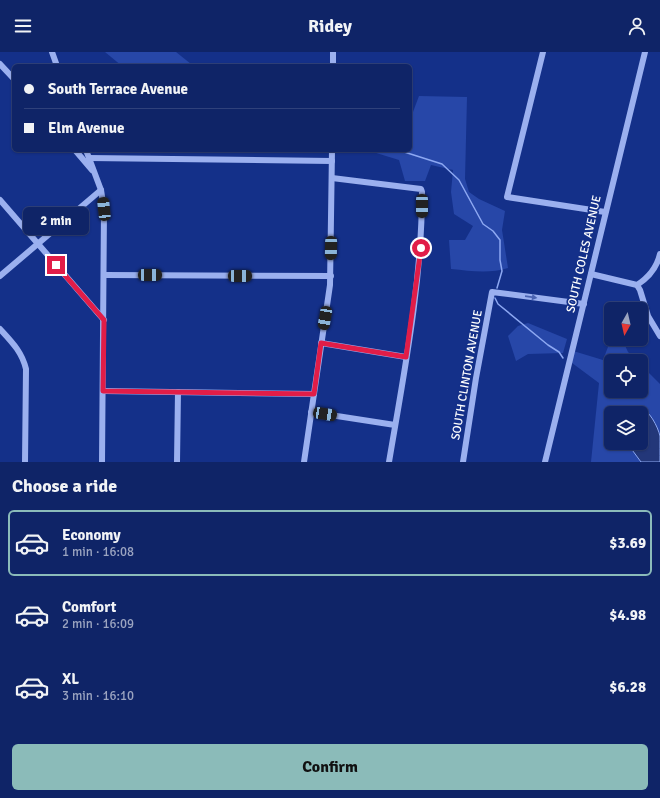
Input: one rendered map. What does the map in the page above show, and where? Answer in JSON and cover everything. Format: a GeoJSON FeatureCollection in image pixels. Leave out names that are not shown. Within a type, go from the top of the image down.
{"type":"FeatureCollection","features":[{"type":"Feature","properties":{"kind":"street"},"geometry":{"type":"LineString","coordinates":[[52,52],[56,64]]}},
{"type":"Feature","properties":{"kind":"street"},"geometry":{"type":"LineString","coordinates":[[333,52],[333,64]]}},
{"type":"Feature","properties":{"kind":"street"},"geometry":{"type":"LineString","coordinates":[[543,52],[507,197],[605,212]]}},
{"type":"Feature","properties":{"kind":"street","name":"SOUTH COLES AVENUE"},"geometry":{"type":"LineString","coordinates":[[545,462],[645,52]]}},
{"type":"Feature","properties":{"kind":"street"},"geometry":{"type":"LineString","coordinates":[[0,64],[12,77]]}},
{"type":"Feature","properties":{"kind":"street"},"geometry":{"type":"LineString","coordinates":[[77,152],[94,172]]}},
{"type":"Feature","properties":{"kind":"street"},"geometry":{"type":"LineString","coordinates":[[87,152],[101,190],[104,209],[105,275],[102,462]]}},
{"type":"Feature","properties":{"kind":"street"},"geometry":{"type":"LineString","coordinates":[[304,462],[331,276],[332,152]]}},
{"type":"Feature","properties":{"kind":"street"},"geometry":{"type":"LineString","coordinates":[[89,158],[332,161]]}},
{"type":"Feature","properties":{"kind":"street"},"geometry":{"type":"LineString","coordinates":[[332,178],[421,189],[422,192],[422,235],[406,357],[389,462]]}},
{"type":"Feature","properties":{"kind":"street"},"geometry":{"type":"LineString","coordinates":[[0,276],[101,190]]}},
{"type":"Feature","properties":{"kind":"street"},"geometry":{"type":"LineString","coordinates":[[0,200],[104,320]]}},
{"type":"Feature","properties":{"kind":"street"},"geometry":{"type":"LineString","coordinates":[[637,285],[643,281],[655,267],[660,254]]}},
{"type":"Feature","properties":{"kind":"street"},"geometry":{"type":"LineString","coordinates":[[591,274],[637,285],[648,316],[660,336]]}},
{"type":"Feature","properties":{"kind":"street"},"geometry":{"type":"LineString","coordinates":[[105,275],[331,276]]}},
{"type":"Feature","properties":{"kind":"street","name":"SOUTH CLINTON AVENUE"},"geometry":{"type":"LineString","coordinates":[[463,462],[476,378],[492,292],[584,304]]}},
{"type":"Feature","properties":{"kind":"street"},"geometry":{"type":"LineString","coordinates":[[0,329],[16,346],[24,361],[26,369],[25,462]]}},
{"type":"Feature","properties":{"kind":"street"},"geometry":{"type":"LineString","coordinates":[[321,343],[406,357]]}},
{"type":"Feature","properties":{"kind":"street"},"geometry":{"type":"LineString","coordinates":[[103,391],[314,394]]}},
{"type":"Feature","properties":{"kind":"street"},"geometry":{"type":"LineString","coordinates":[[178,392],[178,462]]}},
{"type":"Feature","properties":{"kind":"street"},"geometry":{"type":"LineString","coordinates":[[311,412],[395,425]]}},
{"type":"Feature","properties":{"kind":"shaded area"},"geometry":{"type":"Polygon","coordinates":[[[105,52],[176,52],[191,64],[120,64],[105,52]]]}},
{"type":"Feature","properties":{"kind":"shaded area"},"geometry":{"type":"Polygon","coordinates":[[[419,96],[467,97],[465,179],[469,192],[479,199],[505,211],[502,230],[508,268],[494,271],[451,269],[449,240],[465,240],[473,226],[454,214],[451,192],[453,170],[431,165],[425,181],[405,181],[399,160],[373,152],[412,152],[413,112],[419,96]]]}},
{"type":"Feature","properties":{"kind":"shaded area"},"geometry":{"type":"Polygon","coordinates":[[[528,323],[567,339],[563,353],[528,354],[516,361],[508,336],[518,326],[528,323]]]}},
{"type":"Feature","properties":{"kind":"shaded area"},"geometry":{"type":"Polygon","coordinates":[[[608,346],[625,346],[630,354],[605,354],[608,346]]]}},
{"type":"Feature","properties":{"kind":"shaded area"},"geometry":{"type":"Polygon","coordinates":[[[570,350],[603,360],[604,357],[604,398],[648,398],[648,372],[660,384],[660,462],[591,462],[599,383],[568,360],[570,350]]]}},
{"type":"Feature","properties":{"kind":"shaded area"},"geometry":{"type":"Polygon","coordinates":[[[648,413],[655,423],[660,436],[660,462],[641,462],[632,450],[648,450],[648,413]]]}},
{"type":"Feature","properties":{"kind":"waterway"},"geometry":{"type":"LineString","coordinates":[[404,152],[442,164],[459,180],[483,224],[493,231],[500,240],[500,260],[502,271],[497,288]]}},
{"type":"Feature","properties":{"kind":"waterway"},"geometry":{"type":"LineString","coordinates":[[495,298],[498,304],[548,345],[559,352],[563,358]]}},
{"type":"Feature","properties":{"kind":"route"},"geometry":{"type":"LineString","coordinates":[[56,265],[104,320],[103,391],[314,394],[321,343],[406,357],[421,248]]}}]}
